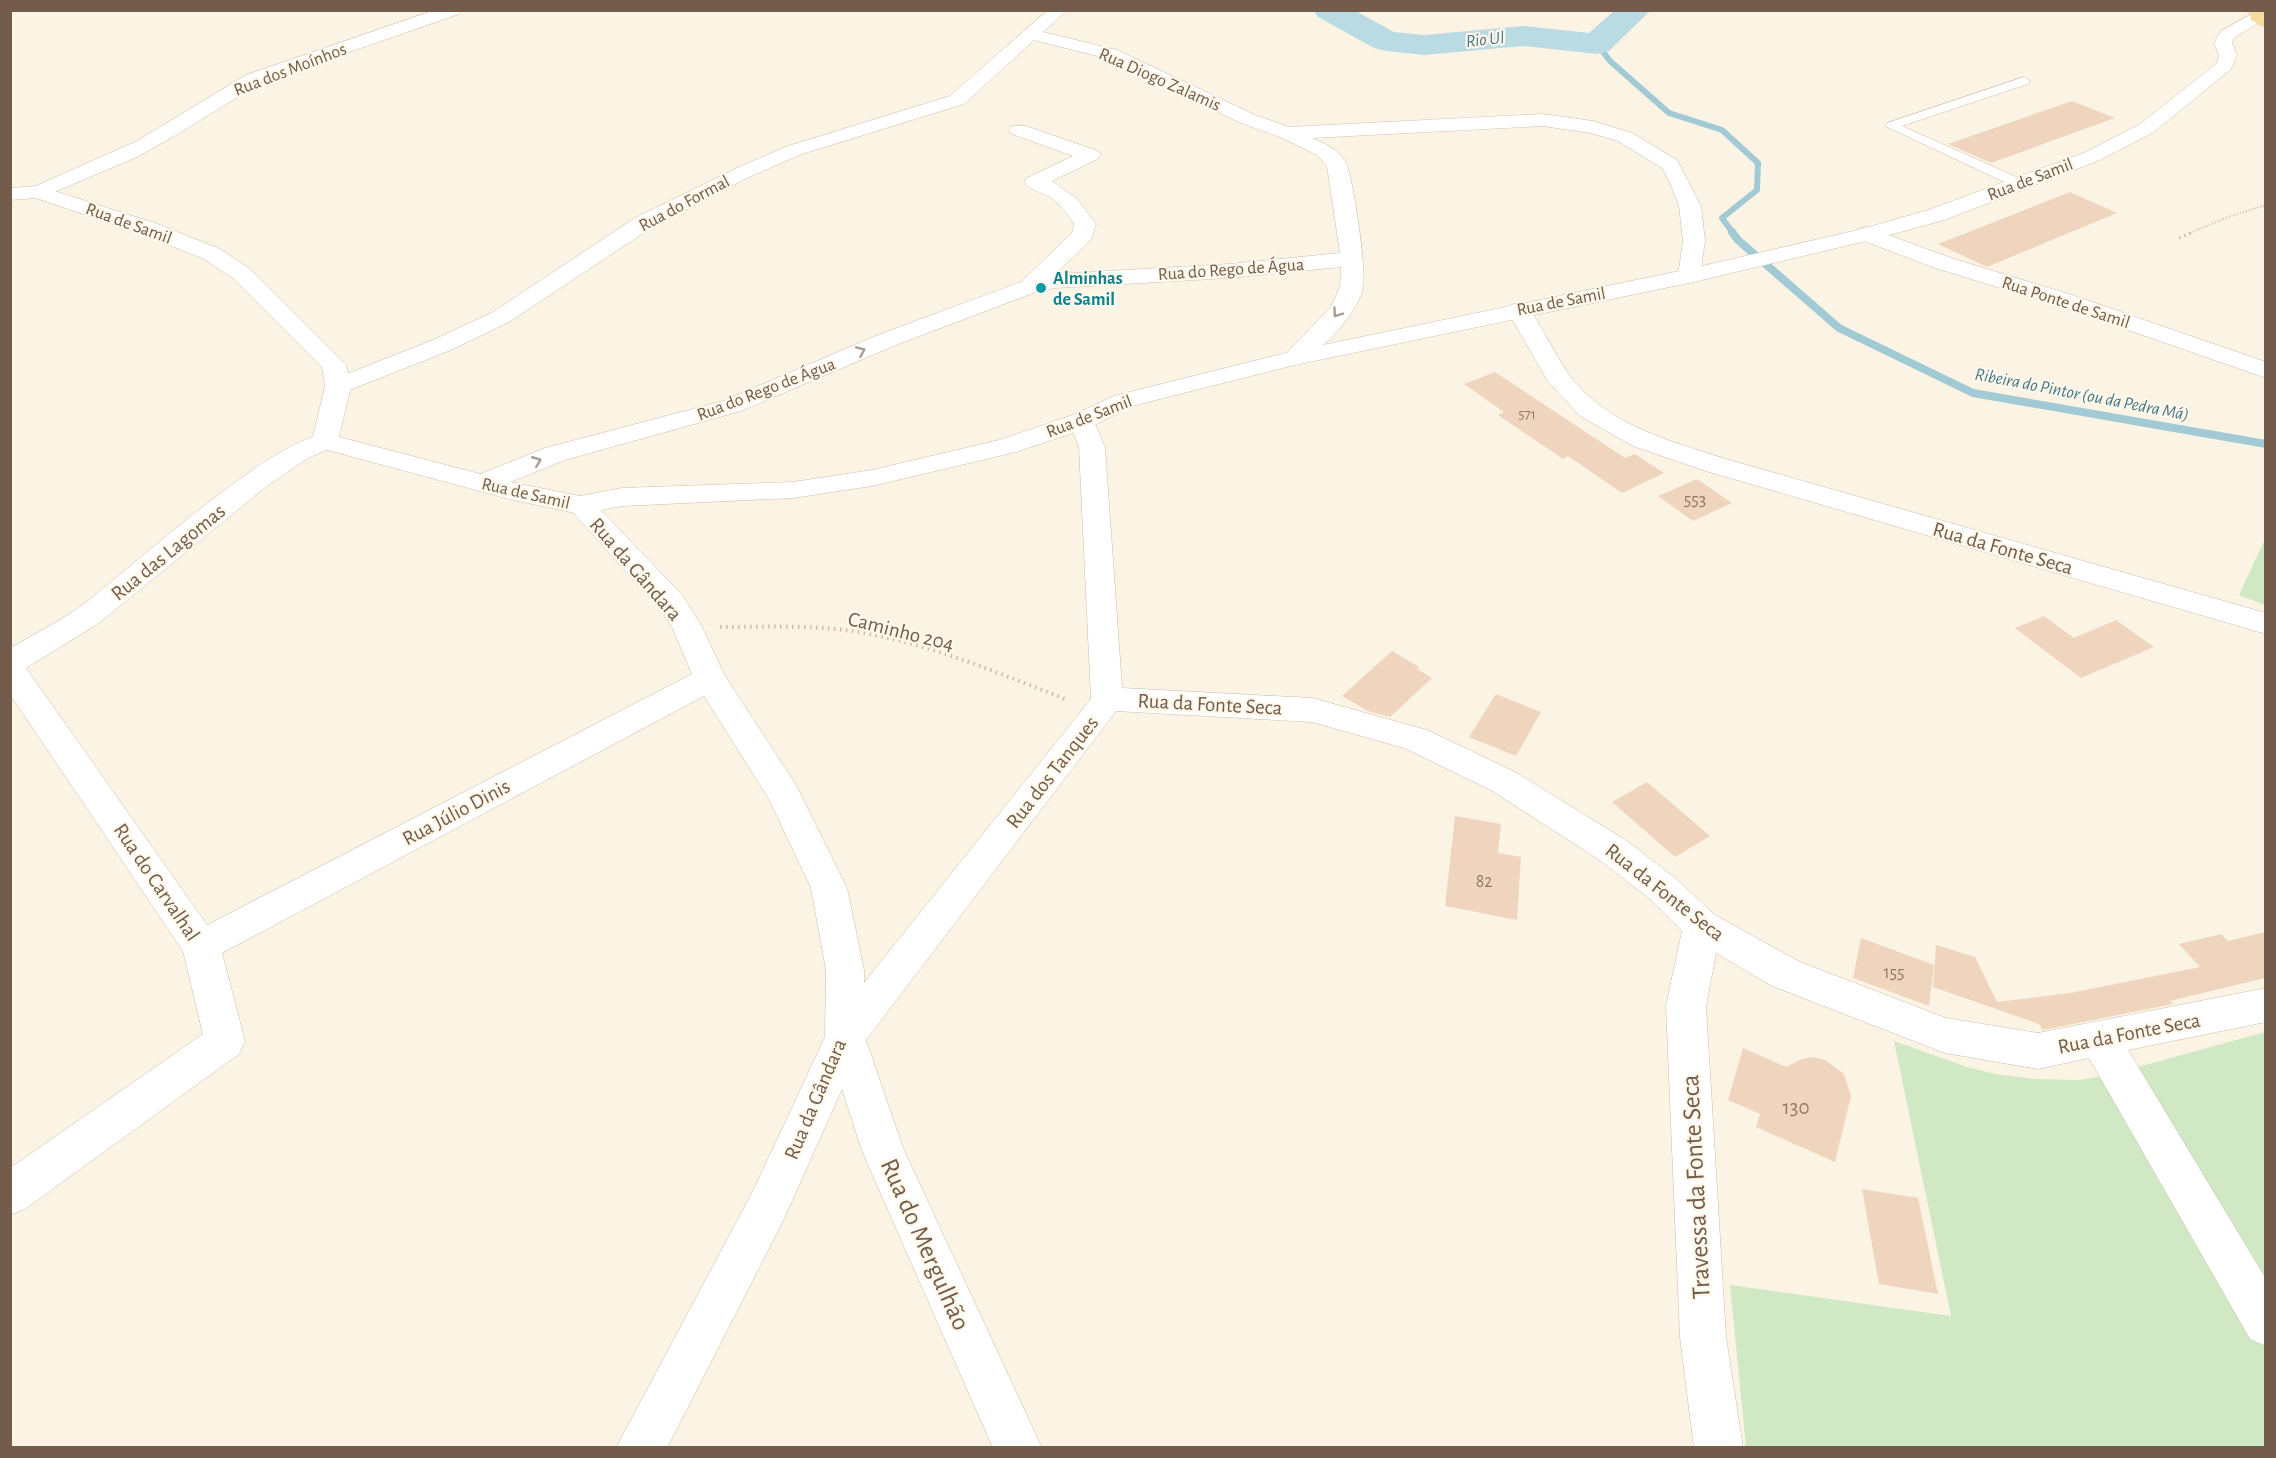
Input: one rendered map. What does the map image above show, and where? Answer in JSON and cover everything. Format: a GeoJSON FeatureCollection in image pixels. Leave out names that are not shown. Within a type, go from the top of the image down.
{"type":"FeatureCollection","features":[{"type":"Feature","properties":{"kind":"street","name":"Rua dos Moínhos"},"geometry":{"type":"LineString","coordinates":[[38,192],[101,167],[160,137],[253,79],[453,10]]}},
{"type":"Feature","properties":{"kind":"street"},"geometry":{"type":"LineString","coordinates":[[1030,34],[1059,10]]}},
{"type":"Feature","properties":{"kind":"street","name":"Rua de Samil"},"geometry":{"type":"LineString","coordinates":[[325,441],[483,483],[580,505],[622,497],[793,490],[872,478],[1007,446],[1082,421],[1123,401],[1294,358],[1689,276],[1867,234],[1936,215],[2093,156],[2147,128],[2225,65],[2228,55],[2223,43],[2227,35],[2259,18]]}},
{"type":"Feature","properties":{"kind":"street","name":"Rua Diogo Zalamis"},"geometry":{"type":"LineString","coordinates":[[1030,34],[1111,54],[1248,118],[1287,133]]}},
{"type":"Feature","properties":{"kind":"street","name":"Rua do Formal"},"geometry":{"type":"LineString","coordinates":[[339,386],[442,345],[501,317],[635,228],[744,172],[795,150],[929,111],[957,100],[1030,34]]}},
{"type":"Feature","properties":{"kind":"street"},"geometry":{"type":"LineString","coordinates":[[1287,133],[1543,120],[1593,127],[1625,138],[1670,164],[1680,183],[1690,206],[1694,241],[1689,276]]}},
{"type":"Feature","properties":{"kind":"street"},"geometry":{"type":"LineString","coordinates":[[1019,130],[1091,155],[1034,182],[1061,194],[1085,224],[1083,235],[1029,287]]}},
{"type":"Feature","properties":{"kind":"street"},"geometry":{"type":"LineString","coordinates":[[1287,133],[1324,151],[1337,164],[1353,286],[1339,314],[1294,358]]}},
{"type":"Feature","properties":{"kind":"street","name":"Rua de Samil"},"geometry":{"type":"LineString","coordinates":[[10,194],[38,192],[147,228],[212,254],[242,274],[334,365],[339,386]]}},
{"type":"Feature","properties":{"kind":"street","name":"Rua Ponte de Samil"},"geometry":{"type":"LineString","coordinates":[[1867,234],[1943,263],[2064,300],[2265,371]]}},
{"type":"Feature","properties":{"kind":"street","name":"Rua do Rego de Água"},"geometry":{"type":"LineString","coordinates":[[483,483],[555,454],[732,406],[887,340],[1029,287],[1056,281],[1229,271],[1351,259]]}},
{"type":"Feature","properties":{"kind":"street","name":"Rua da Fonte Seca"},"geometry":{"type":"LineString","coordinates":[[1519,310],[1560,380],[1589,411],[1642,440],[1716,465],[2265,624]]}},
{"type":"Feature","properties":{"kind":"street"},"geometry":{"type":"LineString","coordinates":[[325,441],[339,386]]}},
{"type":"Feature","properties":{"kind":"street","name":"Rua dos Tanques"},"geometry":{"type":"LineString","coordinates":[[844,1037],[1103,706],[1092,447],[1082,421]]}},
{"type":"Feature","properties":{"kind":"street","name":"Rua das Lagomas"},"geometry":{"type":"LineString","coordinates":[[10,663],[88,616],[257,480],[299,452],[325,441]]}},
{"type":"Feature","properties":{"kind":"street","name":"Rua da Gândara"},"geometry":{"type":"LineString","coordinates":[[580,505],[672,603],[687,627],[710,679],[784,794],[829,888],[845,970],[844,1037],[768,1206],[640,1448]]}},
{"type":"Feature","properties":{"kind":"street","name":"Rua do Carvalhal"},"geometry":{"type":"LineString","coordinates":[[10,669],[201,946],[225,1041],[10,1194]]}},
{"type":"Feature","properties":{"kind":"street","name":"Rua Júlio Dinis"},"geometry":{"type":"LineString","coordinates":[[201,946],[710,679]]}},
{"type":"Feature","properties":{"kind":"street","name":"Rua da Fonte Seca"},"geometry":{"type":"LineString","coordinates":[[1103,706],[1312,710],[1415,739],[1503,781],[1614,851],[1662,888],[1702,926],[1786,974],[1945,1035],[2038,1051],[2265,1005]]}},
{"type":"Feature","properties":{"kind":"street","name":"Travessa da Fonte Seca"},"geometry":{"type":"LineString","coordinates":[[1702,926],[1686,1006],[1703,1337],[1719,1448]]}},
{"type":"Feature","properties":{"kind":"street","name":"Rua do Mergulhão"},"geometry":{"type":"LineString","coordinates":[[844,1037],[883,1151],[1018,1448]]}},
{"type":"Feature","properties":{"kind":"street"},"geometry":{"type":"LineString","coordinates":[[2100,1040],[2265,1323]]}},
{"type":"Feature","properties":{"kind":"lane"},"geometry":{"type":"LineString","coordinates":[[2018,183],[1891,126],[2024,81]]}},
{"type":"Feature","properties":{"kind":"path"},"geometry":{"type":"LineString","coordinates":[[2179,238],[2228,217],[2265,205]]}},
{"type":"Feature","properties":{"kind":"path","name":"Caminho 204"},"geometry":{"type":"LineString","coordinates":[[687,627],[813,627],[885,638],[1103,706]]}},
{"type":"Feature","properties":{"kind":"green space"},"geometry":{"type":"Polygon","coordinates":[[[2265,539],[2266,605],[2239,595],[2265,539]]]}},
{"type":"Feature","properties":{"kind":"green space"},"geometry":{"type":"Polygon","coordinates":[[[2265,1032],[2265,1447],[1746,1447],[1730,1285],[1951,1316],[1894,1041],[1967,1067],[1995,1074],[2035,1079],[2079,1080],[2109,1075],[2265,1032]]]}},
{"type":"Feature","properties":{"kind":"building"},"geometry":{"type":"Polygon","coordinates":[[[2072,101],[2115,118],[1991,163],[1948,144],[2072,101]]]}},
{"type":"Feature","properties":{"kind":"building"},"geometry":{"type":"Polygon","coordinates":[[[2070,192],[2117,213],[1987,267],[1938,244],[2070,192]]]}},
{"type":"Feature","properties":{"kind":"building"},"geometry":{"type":"Polygon","coordinates":[[[1495,372],[1625,458],[1635,454],[1664,473],[1622,493],[1568,456],[1563,459],[1498,415],[1504,412],[1464,384],[1495,372]]]}},
{"type":"Feature","properties":{"kind":"building"},"geometry":{"type":"Polygon","coordinates":[[[1697,479],[1732,503],[1693,521],[1658,496],[1697,479]]]}},
{"type":"Feature","properties":{"kind":"building"},"geometry":{"type":"Polygon","coordinates":[[[2044,616],[2074,638],[2116,620],[2154,647],[2081,678],[2015,628],[2044,616]]]}},
{"type":"Feature","properties":{"kind":"building"},"geometry":{"type":"Polygon","coordinates":[[[1392,651],[1419,667],[1417,669],[1432,678],[1390,717],[1368,711],[1342,696],[1392,651]]]}},
{"type":"Feature","properties":{"kind":"building"},"geometry":{"type":"Polygon","coordinates":[[[1496,694],[1541,712],[1516,756],[1469,737],[1496,694]]]}},
{"type":"Feature","properties":{"kind":"building"},"geometry":{"type":"Polygon","coordinates":[[[1647,782],[1710,836],[1675,857],[1612,802],[1647,782]]]}},
{"type":"Feature","properties":{"kind":"building"},"geometry":{"type":"Polygon","coordinates":[[[1455,816],[1501,824],[1498,853],[1521,857],[1517,920],[1445,906],[1455,816]]]}},
{"type":"Feature","properties":{"kind":"building"},"geometry":{"type":"Polygon","coordinates":[[[2265,932],[2265,978],[2170,1001],[2173,1004],[2043,1030],[2039,1024],[1933,987],[1936,945],[1975,957],[1997,1002],[2070,993],[2200,967],[2179,944],[2221,934],[2228,941],[2265,932]]]}},
{"type":"Feature","properties":{"kind":"building"},"geometry":{"type":"Polygon","coordinates":[[[1861,938],[1934,965],[1929,1006],[1853,978],[1861,938]]]}},
{"type":"Feature","properties":{"kind":"building"},"geometry":{"type":"Polygon","coordinates":[[[1743,1048],[1786,1067],[1802,1059],[1813,1057],[1825,1060],[1844,1074],[1851,1096],[1835,1162],[1756,1127],[1760,1114],[1728,1100],[1743,1048]]]}},
{"type":"Feature","properties":{"kind":"building"},"geometry":{"type":"Polygon","coordinates":[[[1862,1189],[1918,1198],[1938,1294],[1879,1284],[1862,1189]]]}},
{"type":"Feature","properties":{"kind":"waterway","name":"Rio Ul"},"geometry":{"type":"LineString","coordinates":[[1329,10],[1386,41],[1424,45],[1523,36],[1597,44],[1635,10]]}},
{"type":"Feature","properties":{"kind":"waterway","name":"Ribeira do Pintor (ou da Pedra Má)"},"geometry":{"type":"LineString","coordinates":[[1597,44],[1610,61],[1669,113],[1722,130],[1758,163],[1757,190],[1722,218],[1733,233]]}},
{"type":"Feature","properties":{"kind":"waterway","name":"Ribeira do Pintor (ou da Pedra Má)"},"geometry":{"type":"LineString","coordinates":[[1732,232],[1738,240],[1839,328],[1973,393],[2266,444]]}},
{"type":"Feature","properties":{"kind":"place","name":"Alminhas de Samil"},"geometry":{"type":"Point","coordinates":[1041,288]}}]}
